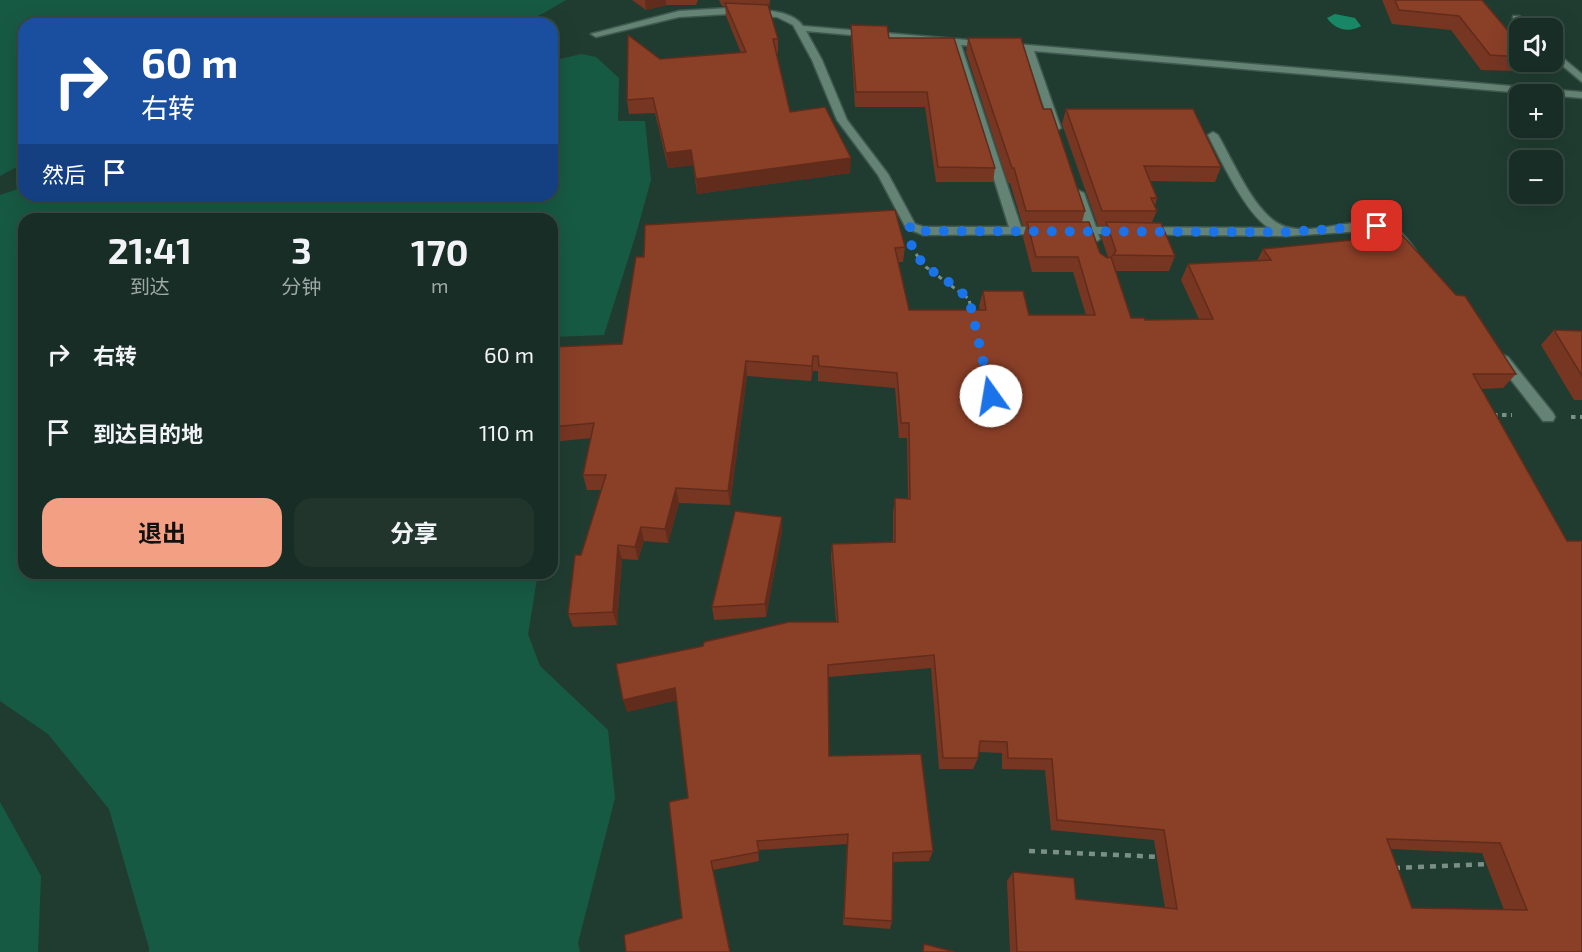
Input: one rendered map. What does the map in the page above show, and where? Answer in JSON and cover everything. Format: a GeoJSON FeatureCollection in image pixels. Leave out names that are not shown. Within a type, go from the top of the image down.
{"type":"FeatureCollection","features":[{"type":"Feature","properties":{"kind":"street"},"geometry":{"type":"LineString","coordinates":[[596,34],[680,14],[729,11],[779,14],[797,23],[818,60],[842,120],[883,174],[910,226],[923,231],[1286,232],[1377,226],[1392,231],[1415,257]]}},
{"type":"Feature","properties":{"kind":"street"},"geometry":{"type":"LineString","coordinates":[[800,28],[1582,95]]}},
{"type":"Feature","properties":{"kind":"street"},"geometry":{"type":"LineString","coordinates":[[956,42],[1016,230]]}},
{"type":"Feature","properties":{"kind":"street"},"geometry":{"type":"LineString","coordinates":[[1029,49],[1060,140]]}},
{"type":"Feature","properties":{"kind":"street"},"geometry":{"type":"LineString","coordinates":[[1563,62],[1582,79]]}},
{"type":"Feature","properties":{"kind":"street"},"geometry":{"type":"LineString","coordinates":[[1213,135],[1245,191],[1269,224],[1286,232]]}},
{"type":"Feature","properties":{"kind":"street"},"geometry":{"type":"LineString","coordinates":[[1076,185],[1097,249]]}},
{"type":"Feature","properties":{"kind":"street"},"geometry":{"type":"LineString","coordinates":[[1497,353],[1548,417]]}},
{"type":"Feature","properties":{"kind":"path"},"geometry":{"type":"LineString","coordinates":[[910,226],[912,250],[926,267],[969,299],[974,320]]}},
{"type":"Feature","properties":{"kind":"path"},"geometry":{"type":"LineString","coordinates":[[1489,414],[1582,417]]}},
{"type":"Feature","properties":{"kind":"path"},"geometry":{"type":"LineString","coordinates":[[1029,851],[1169,858]]}},
{"type":"Feature","properties":{"kind":"path"},"geometry":{"type":"LineString","coordinates":[[1390,869],[1503,863]]}},
{"type":"Feature","properties":{"kind":"shaded area"},"geometry":{"type":"Polygon","coordinates":[[[0,0],[566,0],[533,18],[18,18],[18,166],[0,176],[0,0]]]}},
{"type":"Feature","properties":{"kind":"shaded area"},"geometry":{"type":"Polygon","coordinates":[[[1335,14],[1355,18],[1361,26],[1347,30],[1338,28],[1327,18],[1335,14]]]}},
{"type":"Feature","properties":{"kind":"shaded area"},"geometry":{"type":"Polygon","coordinates":[[[581,54],[596,57],[619,78],[618,121],[645,121],[651,180],[604,335],[558,337],[558,213],[18,213],[18,579],[537,579],[528,634],[540,666],[608,730],[615,798],[578,943],[580,952],[149,952],[109,809],[48,734],[0,701],[0,195],[18,189],[18,201],[558,201],[558,60],[581,54]]]}},
{"type":"Feature","properties":{"kind":"shaded area"},"geometry":{"type":"Polygon","coordinates":[[[0,802],[41,876],[38,952],[0,952],[0,802]]]}},
{"type":"Feature","properties":{"kind":"building"},"geometry":{"type":"Polygon","coordinates":[[[1395,0],[1482,0],[1509,32],[1509,56],[1490,55],[1459,16],[1399,10],[1395,0]]]}},
{"type":"Feature","properties":{"kind":"building"},"geometry":{"type":"Polygon","coordinates":[[[725,3],[768,5],[778,39],[773,39],[790,112],[825,107],[851,158],[696,179],[691,150],[666,153],[653,98],[627,100],[628,35],[660,59],[746,52],[725,3]]]}},
{"type":"Feature","properties":{"kind":"building"},"geometry":{"type":"Polygon","coordinates":[[[851,25],[887,26],[889,38],[954,38],[995,168],[938,167],[927,92],[856,92],[851,25]]]}},
{"type":"Feature","properties":{"kind":"building"},"geometry":{"type":"Polygon","coordinates":[[[968,38],[1021,38],[1043,109],[1051,109],[1085,211],[1026,211],[1014,168],[1012,168],[968,38]]]}},
{"type":"Feature","properties":{"kind":"building"},"geometry":{"type":"Polygon","coordinates":[[[1066,109],[1193,109],[1221,167],[1144,166],[1157,198],[1151,198],[1157,211],[1102,211],[1066,109]]]}},
{"type":"Feature","properties":{"kind":"building"},"geometry":{"type":"Polygon","coordinates":[[[895,210],[905,247],[895,248],[909,310],[986,310],[983,291],[1023,291],[1029,315],[1095,315],[1078,257],[1036,257],[1027,222],[1089,222],[1100,253],[1107,258],[1111,257],[1131,318],[1144,318],[1145,320],[1213,319],[1188,264],[1271,260],[1263,249],[1402,235],[1456,295],[1465,296],[1516,374],[1473,374],[1567,541],[1582,541],[1582,952],[1017,952],[1013,872],[1074,878],[1076,899],[1177,909],[1164,830],[1057,820],[1052,759],[1008,758],[1007,742],[980,741],[978,758],[943,758],[934,655],[828,665],[829,756],[921,754],[933,851],[893,853],[892,921],[844,918],[848,834],[757,841],[759,852],[711,861],[730,952],[626,952],[624,935],[682,918],[669,802],[688,798],[675,688],[623,700],[616,664],[703,646],[704,642],[789,622],[838,622],[832,544],[895,542],[895,498],[910,499],[909,423],[901,423],[897,373],[819,366],[818,356],[813,356],[812,366],[746,361],[728,491],[676,488],[665,529],[641,527],[635,547],[618,545],[613,612],[568,614],[575,555],[581,555],[606,475],[583,475],[594,423],[558,426],[558,347],[622,344],[636,257],[644,257],[645,225],[895,210]],[[1387,839],[1412,908],[1527,910],[1500,843],[1387,839]]]}},
{"type":"Feature","properties":{"kind":"building"},"geometry":{"type":"Polygon","coordinates":[[[1106,222],[1161,223],[1175,256],[1113,255],[1116,251],[1106,222]]]}},
{"type":"Feature","properties":{"kind":"building"},"geometry":{"type":"Polygon","coordinates":[[[1554,330],[1582,331],[1582,376],[1554,330]]]}},
{"type":"Feature","properties":{"kind":"building"},"geometry":{"type":"Polygon","coordinates":[[[735,511],[782,517],[765,604],[712,607],[735,511]]]}},
{"type":"Feature","properties":{"kind":"building"},"geometry":{"type":"Polygon","coordinates":[[[924,944],[955,952],[923,952],[924,944]]]}},
{"type":"Feature","properties":{"kind":"route"},"geometry":{"type":"LineString","coordinates":[[991,396],[969,299],[926,267],[912,250],[910,226],[923,231],[1286,232],[1377,226]]}}]}
